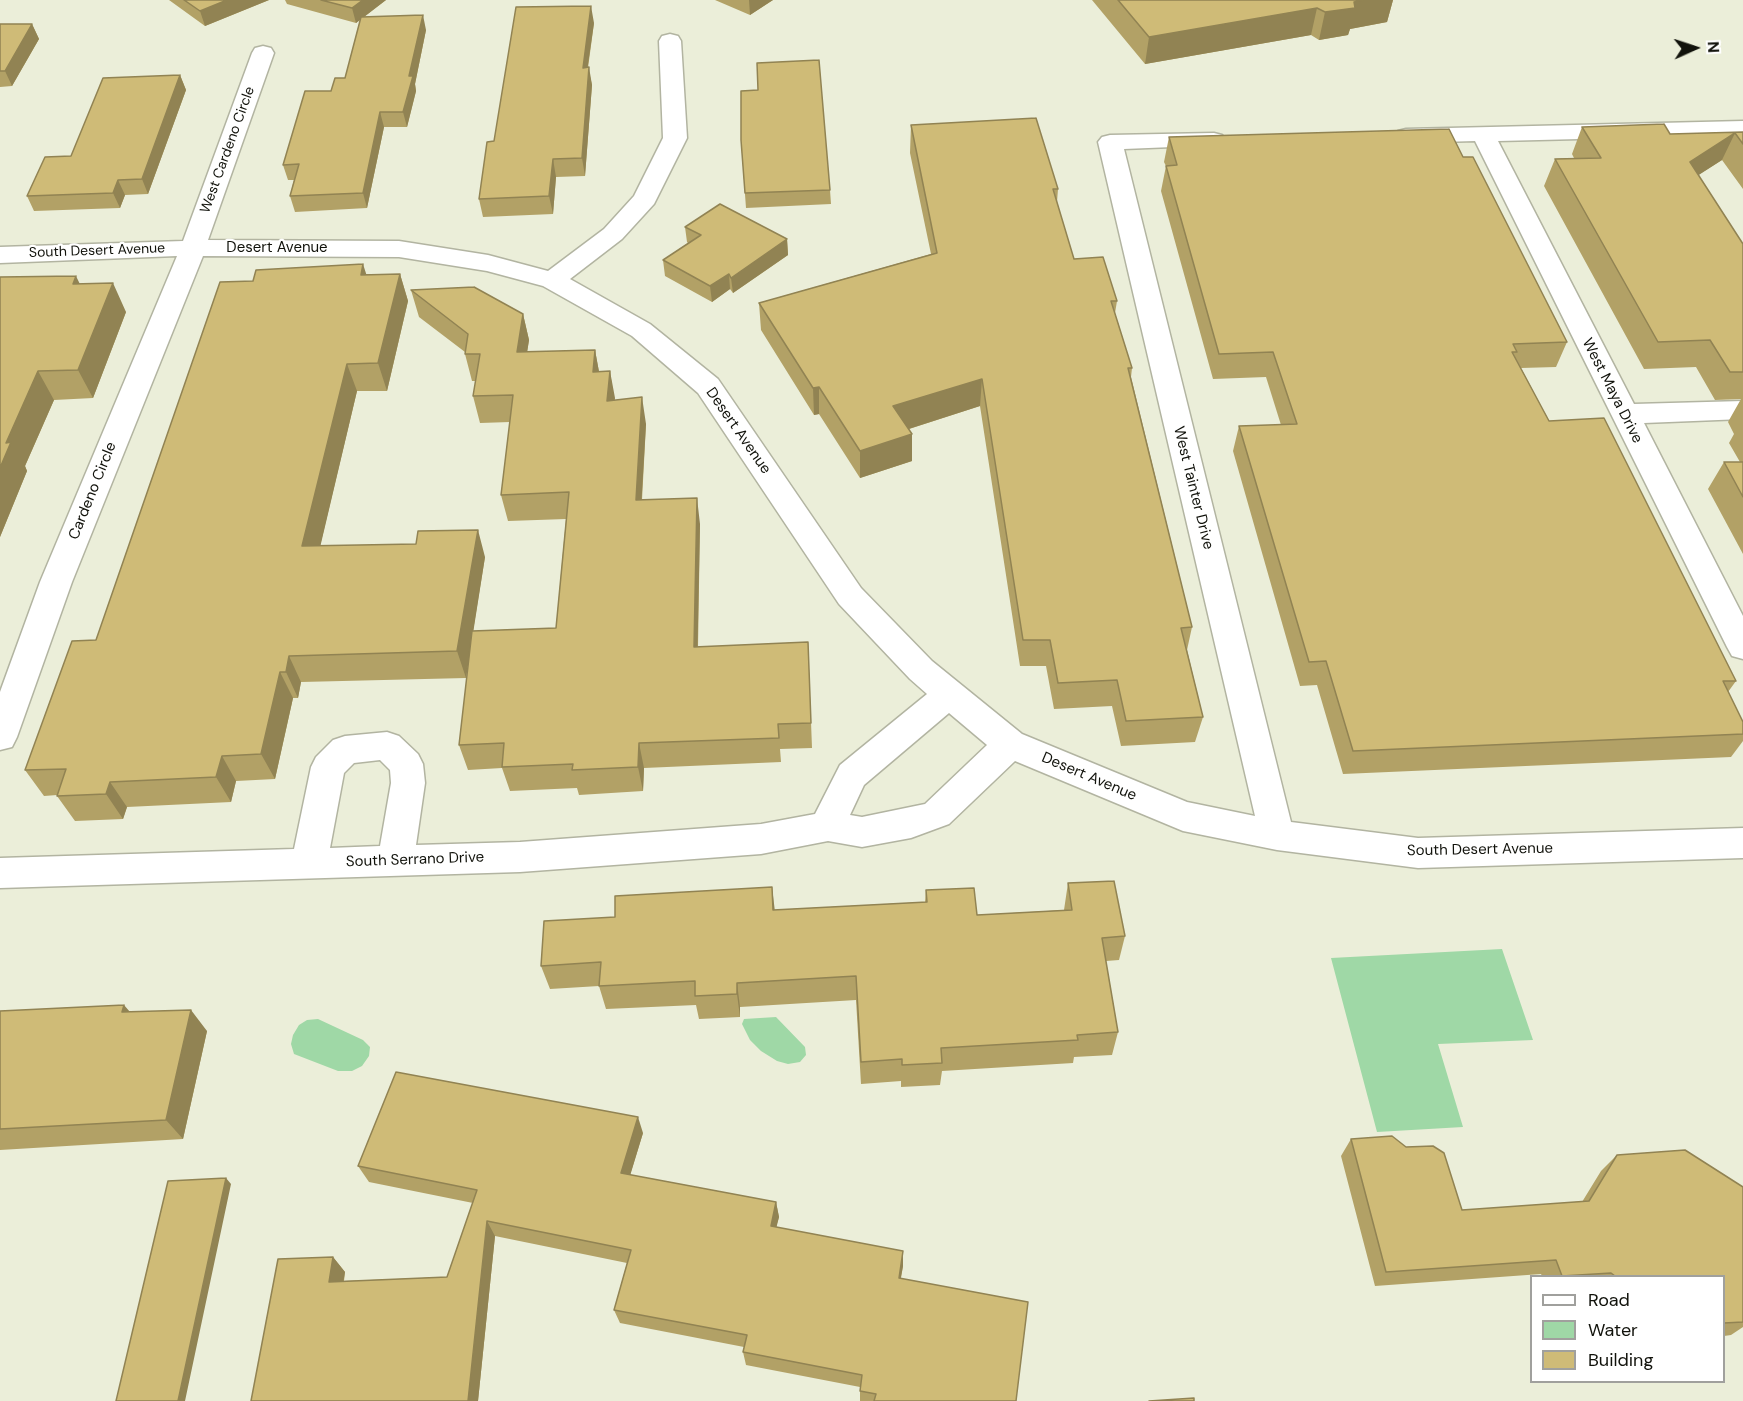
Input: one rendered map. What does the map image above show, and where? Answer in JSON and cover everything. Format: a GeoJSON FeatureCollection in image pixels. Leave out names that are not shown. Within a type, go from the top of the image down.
{"type":"FeatureCollection","features":[{"type":"Feature","properties":{"kind":"street"},"geometry":{"type":"LineString","coordinates":[[552,280],[613,234],[645,199],[675,138],[670,41]]}},
{"type":"Feature","properties":{"kind":"street","name":"West Cardeno Circle"},"geometry":{"type":"LineString","coordinates":[[193,248],[263,53]]}},
{"type":"Feature","properties":{"kind":"street"},"geometry":{"type":"LineString","coordinates":[[1390,136],[1743,128]]}},
{"type":"Feature","properties":{"kind":"street","name":"West Maya Drive"},"geometry":{"type":"LineString","coordinates":[[1483,134],[1743,647]]}},
{"type":"Feature","properties":{"kind":"street","name":"West Tainter Drive"},"geometry":{"type":"LineString","coordinates":[[1238,139],[1110,142],[1277,835]]}},
{"type":"Feature","properties":{"kind":"street","name":"Desert Avenue"},"geometry":{"type":"LineString","coordinates":[[193,248],[399,249],[488,263],[552,280],[641,330],[708,386],[850,596],[921,670],[1010,744],[1183,816]]}},
{"type":"Feature","properties":{"kind":"street","name":"South Desert Avenue"},"geometry":{"type":"LineString","coordinates":[[0,255],[193,248]]}},
{"type":"Feature","properties":{"kind":"street","name":"Cardeno Circle"},"geometry":{"type":"LineString","coordinates":[[0,737],[56,582],[193,248]]}},
{"type":"Feature","properties":{"kind":"street"},"geometry":{"type":"LineString","coordinates":[[1624,414],[1743,410]]}},
{"type":"Feature","properties":{"kind":"street"},"geometry":{"type":"LineString","coordinates":[[828,826],[839,798],[852,775],[949,694]]}},
{"type":"Feature","properties":{"kind":"street","name":"South Serrano Drive"},"geometry":{"type":"LineString","coordinates":[[0,873],[520,856],[761,840],[828,826],[862,832],[911,823],[938,814],[1010,744]]}},
{"type":"Feature","properties":{"kind":"street"},"geometry":{"type":"LineString","coordinates":[[309,863],[328,767],[345,750],[387,746],[406,764],[408,783],[396,860]]}},
{"type":"Feature","properties":{"kind":"street","name":"South Desert Avenue"},"geometry":{"type":"LineString","coordinates":[[1183,816],[1277,835],[1418,853],[1743,843]]}},
{"type":"Feature","properties":{"kind":"water"},"geometry":{"type":"Polygon","coordinates":[[[1502,949],[1533,1040],[1438,1044],[1463,1127],[1377,1132],[1331,958],[1502,949]]]}},
{"type":"Feature","properties":{"kind":"water"},"geometry":{"type":"Polygon","coordinates":[[[776,1017],[805,1047],[806,1055],[800,1062],[788,1064],[777,1061],[761,1051],[750,1040],[742,1024],[744,1019],[776,1017]]]}},
{"type":"Feature","properties":{"kind":"water"},"geometry":{"type":"Polygon","coordinates":[[[318,1019],[363,1040],[370,1047],[369,1056],[362,1066],[352,1071],[338,1071],[294,1054],[291,1044],[299,1025],[307,1020],[318,1019]]]}},
{"type":"Feature","properties":{"kind":"building"},"geometry":{"type":"Polygon","coordinates":[[[184,0],[227,0],[200,11],[184,0]]]}},
{"type":"Feature","properties":{"kind":"building"},"geometry":{"type":"Polygon","coordinates":[[[321,0],[363,0],[352,8],[321,0]]]}},
{"type":"Feature","properties":{"kind":"building"},"geometry":{"type":"Polygon","coordinates":[[[1118,0],[1363,0],[1354,2],[1355,8],[1325,12],[1317,8],[1149,37],[1118,0]]]}},
{"type":"Feature","properties":{"kind":"building"},"geometry":{"type":"Polygon","coordinates":[[[591,6],[583,68],[589,67],[582,158],[553,159],[549,196],[479,199],[487,142],[494,141],[516,7],[591,6]]]}},
{"type":"Feature","properties":{"kind":"building"},"geometry":{"type":"Polygon","coordinates":[[[423,15],[409,76],[413,76],[403,112],[380,112],[363,193],[290,196],[299,164],[283,165],[305,91],[331,91],[335,78],[345,78],[361,17],[423,15]]]}},
{"type":"Feature","properties":{"kind":"building"},"geometry":{"type":"Polygon","coordinates":[[[0,24],[32,24],[5,71],[0,71],[0,24]]]}},
{"type":"Feature","properties":{"kind":"building"},"geometry":{"type":"Polygon","coordinates":[[[819,60],[830,190],[745,193],[741,140],[741,91],[758,90],[757,63],[819,60]]]}},
{"type":"Feature","properties":{"kind":"building"},"geometry":{"type":"Polygon","coordinates":[[[180,75],[142,179],[118,180],[113,193],[27,196],[45,157],[71,156],[103,78],[180,75]]]}},
{"type":"Feature","properties":{"kind":"building"},"geometry":{"type":"Polygon","coordinates":[[[1036,118],[1058,189],[1053,189],[1074,259],[1103,257],[1117,301],[1111,301],[1132,368],[1128,368],[1192,627],[1181,628],[1203,717],[1126,721],[1117,680],[1058,683],[1050,640],[1023,640],[982,379],[893,406],[912,434],[860,451],[819,387],[813,388],[759,303],[937,253],[911,125],[1036,118]]]}},
{"type":"Feature","properties":{"kind":"building"},"geometry":{"type":"Polygon","coordinates":[[[1664,124],[1670,134],[1743,132],[1743,144],[1735,133],[1690,162],[1743,244],[1743,372],[1730,372],[1710,340],[1658,342],[1555,159],[1601,158],[1582,127],[1664,124]]]}},
{"type":"Feature","properties":{"kind":"building"},"geometry":{"type":"Polygon","coordinates":[[[1449,129],[1463,157],[1473,157],[1567,342],[1513,344],[1517,352],[1512,352],[1549,421],[1604,418],[1736,681],[1723,681],[1743,722],[1743,734],[1353,751],[1326,661],[1309,662],[1239,426],[1297,424],[1273,352],[1219,354],[1166,166],[1177,165],[1169,137],[1449,129]]]}},
{"type":"Feature","properties":{"kind":"building"},"geometry":{"type":"Polygon","coordinates":[[[720,204],[787,239],[731,278],[729,274],[710,286],[663,260],[701,235],[685,227],[720,204]]]}},
{"type":"Feature","properties":{"kind":"building"},"geometry":{"type":"Polygon","coordinates":[[[363,264],[361,275],[400,274],[378,363],[347,364],[302,546],[416,544],[418,531],[478,530],[457,651],[289,656],[286,672],[280,672],[261,754],[222,756],[216,777],[110,782],[106,794],[57,796],[66,769],[25,770],[72,641],[96,640],[220,282],[253,281],[256,270],[363,264]]]}},
{"type":"Feature","properties":{"kind":"building"},"geometry":{"type":"Polygon","coordinates":[[[76,276],[73,284],[113,283],[78,370],[38,371],[6,443],[11,442],[0,468],[0,277],[76,276]]]}},
{"type":"Feature","properties":{"kind":"building"},"geometry":{"type":"Polygon","coordinates":[[[474,287],[523,314],[517,352],[595,350],[593,372],[610,371],[607,401],[642,397],[636,500],[697,498],[694,647],[808,642],[811,723],[778,724],[779,738],[639,743],[638,767],[572,770],[573,764],[502,767],[504,743],[459,745],[472,631],[556,628],[569,492],[501,495],[513,395],[473,396],[480,354],[465,354],[468,334],[411,290],[474,287]]]}},
{"type":"Feature","properties":{"kind":"building"},"geometry":{"type":"Polygon","coordinates":[[[1724,462],[1743,462],[1743,497],[1724,462]]]}},
{"type":"Feature","properties":{"kind":"building"},"geometry":{"type":"Polygon","coordinates":[[[1114,881],[1125,936],[1102,938],[1118,1032],[1077,1035],[1078,1040],[941,1048],[942,1063],[902,1065],[902,1059],[861,1062],[856,976],[737,983],[737,994],[695,996],[695,981],[599,986],[601,962],[541,966],[544,921],[615,917],[615,896],[772,887],[773,910],[927,902],[926,890],[974,888],[977,915],[1072,910],[1068,883],[1114,881]]]}},
{"type":"Feature","properties":{"kind":"building"},"geometry":{"type":"Polygon","coordinates":[[[124,1005],[122,1012],[191,1010],[166,1120],[0,1129],[0,1011],[124,1005]]]}},
{"type":"Feature","properties":{"kind":"building"},"geometry":{"type":"Polygon","coordinates":[[[396,1072],[638,1117],[621,1173],[776,1202],[771,1226],[903,1251],[899,1278],[1028,1302],[1016,1401],[874,1401],[876,1394],[860,1391],[862,1375],[743,1352],[747,1335],[614,1310],[631,1250],[487,1221],[468,1401],[251,1401],[278,1259],[333,1257],[329,1282],[447,1277],[477,1190],[358,1166],[396,1072]]]}},
{"type":"Feature","properties":{"kind":"building"},"geometry":{"type":"Polygon","coordinates":[[[1392,1136],[1406,1147],[1433,1146],[1444,1153],[1462,1210],[1589,1201],[1617,1155],[1685,1150],[1743,1187],[1743,1322],[1725,1323],[1725,1275],[1614,1275],[1611,1273],[1562,1275],[1556,1260],[1386,1272],[1351,1139],[1392,1136]]]}},
{"type":"Feature","properties":{"kind":"building"},"geometry":{"type":"Polygon","coordinates":[[[226,1178],[178,1401],[116,1401],[168,1181],[226,1178]]]}},
{"type":"Feature","properties":{"kind":"building"},"geometry":{"type":"Polygon","coordinates":[[[1194,1398],[1194,1401],[1149,1401],[1194,1398]]]}}]}
